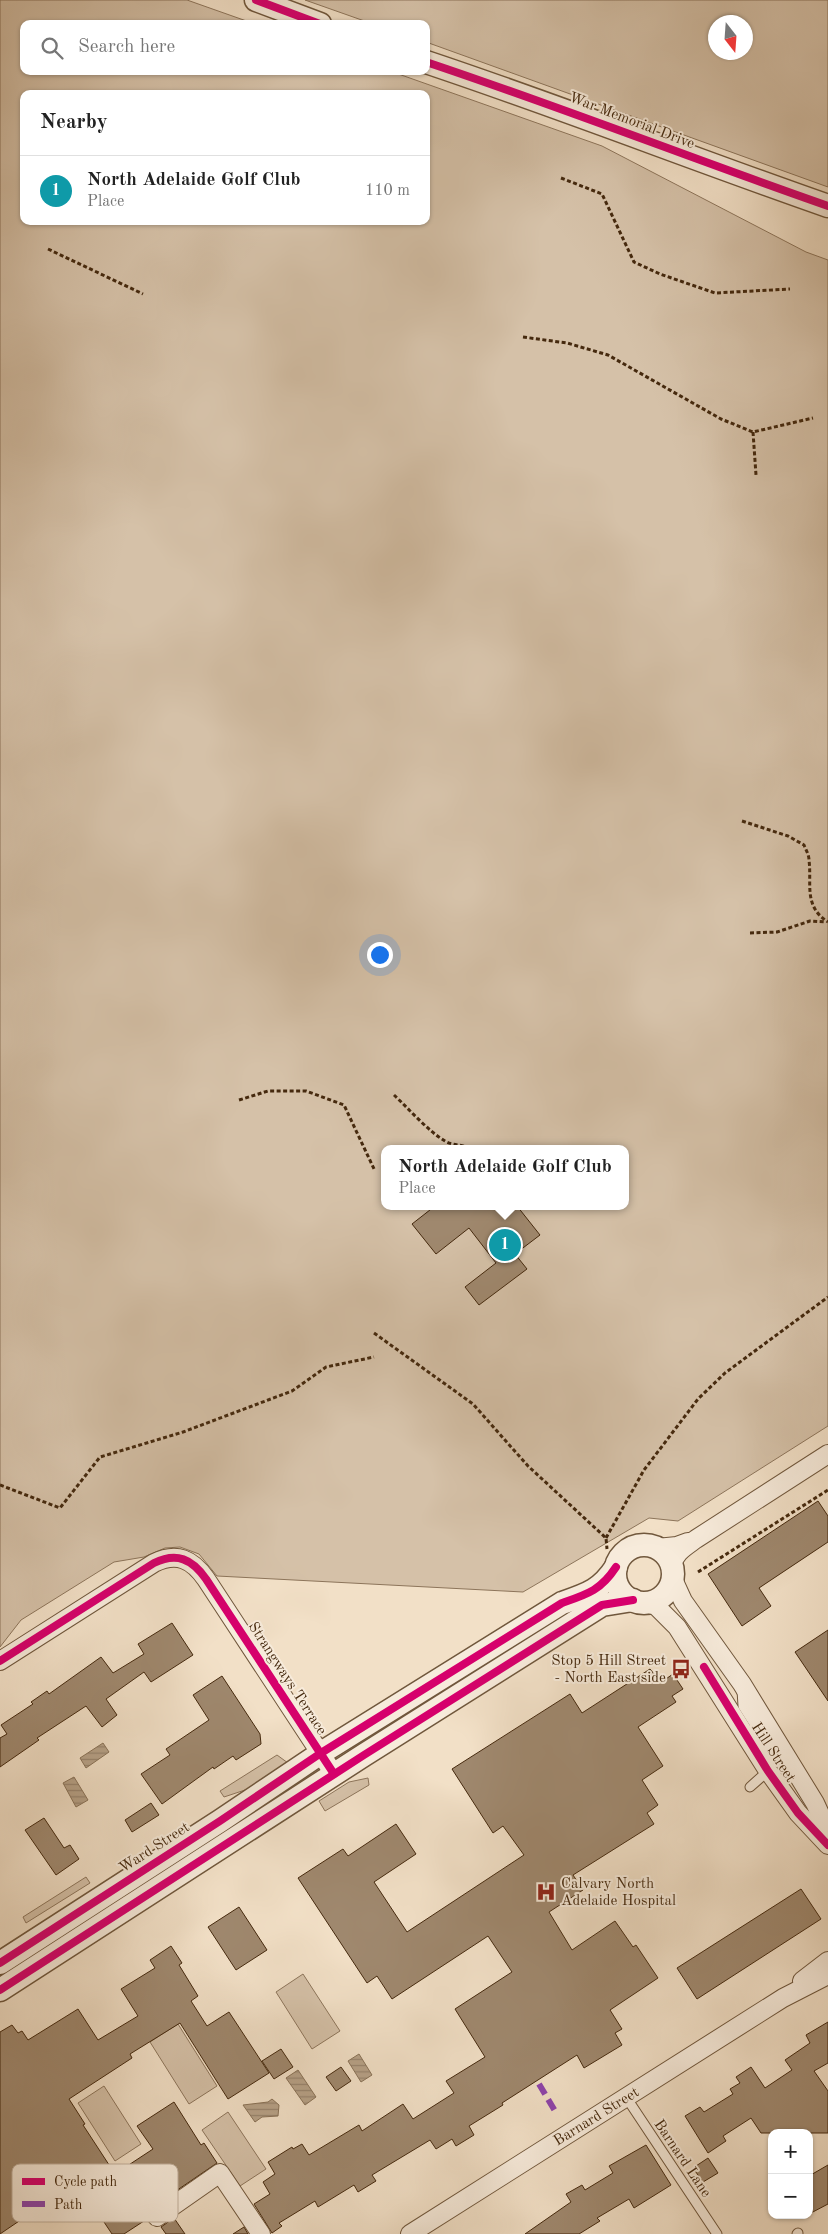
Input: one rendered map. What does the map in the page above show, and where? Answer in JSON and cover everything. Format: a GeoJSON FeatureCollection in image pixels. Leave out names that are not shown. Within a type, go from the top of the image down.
{"type":"FeatureCollection","features":[{"type":"Feature","properties":{"kind":"street"},"geometry":{"type":"LineString","coordinates":[[256,0],[309,20]]}},
{"type":"Feature","properties":{"kind":"street","name":"War Memorial Drive"},"geometry":{"type":"LineString","coordinates":[[430,63],[589,118],[714,166],[828,206]]}},
{"type":"Feature","properties":{"kind":"street"},"geometry":{"type":"LineString","coordinates":[[672,1572],[664,1553],[657,1548],[646,1545],[632,1548],[611,1561],[616,1583],[626,1596],[638,1601],[652,1601],[666,1592],[672,1572],[673,1558],[680,1550],[828,1454]]}},
{"type":"Feature","properties":{"kind":"street"},"geometry":{"type":"LineString","coordinates":[[657,1548],[677,1546],[696,1539]]}},
{"type":"Feature","properties":{"kind":"street","name":"Strangways Terrace"},"geometry":{"type":"LineString","coordinates":[[0,1661],[154,1563],[170,1558],[184,1559],[196,1566],[201,1572],[321,1753],[434,1695],[533,1635],[602,1605],[638,1601]]}},
{"type":"Feature","properties":{"kind":"street","name":"Strangways Terrace"},"geometry":{"type":"LineString","coordinates":[[533,1635],[562,1602],[581,1596],[603,1584],[611,1561]]}},
{"type":"Feature","properties":{"kind":"street","name":"Hill Street"},"geometry":{"type":"LineString","coordinates":[[672,1572],[683,1601],[768,1771],[798,1813],[828,1845]]}},
{"type":"Feature","properties":{"kind":"street","name":"Hill Street"},"geometry":{"type":"LineString","coordinates":[[638,1601],[656,1606],[666,1613],[713,1661],[742,1684],[815,1804],[828,1832]]}},
{"type":"Feature","properties":{"kind":"street","name":"Strangways Terrace"},"geometry":{"type":"LineString","coordinates":[[334,1774],[434,1695]]}},
{"type":"Feature","properties":{"kind":"street"},"geometry":{"type":"LineString","coordinates":[[321,1753],[334,1774]]}},
{"type":"Feature","properties":{"kind":"street","name":"Ward Street"},"geometry":{"type":"LineString","coordinates":[[227,1831],[321,1753]]}},
{"type":"Feature","properties":{"kind":"street","name":"Ward Street"},"geometry":{"type":"LineString","coordinates":[[0,1963],[142,1885],[227,1831],[334,1774]]}},
{"type":"Feature","properties":{"kind":"street","name":"Ward Street"},"geometry":{"type":"LineString","coordinates":[[0,1990],[142,1885]]}},
{"type":"Feature","properties":{"kind":"street","name":"Barnard Street"},"geometry":{"type":"LineString","coordinates":[[783,1998],[828,1961]]}},
{"type":"Feature","properties":{"kind":"street","name":"Barnard Street"},"geometry":{"type":"LineString","coordinates":[[410,2234],[783,1998],[828,1975]]}},
{"type":"Feature","properties":{"kind":"street"},"geometry":{"type":"LineString","coordinates":[[178,2202],[220,2173],[261,2234]]}},
{"type":"Feature","properties":{"kind":"lane"},"geometry":{"type":"LineString","coordinates":[[742,1684],[743,1706],[768,1746],[768,1771],[750,1787]]}},
{"type":"Feature","properties":{"kind":"lane","name":"Barnard Lane"},"geometry":{"type":"LineString","coordinates":[[626,2097],[717,2234]]}},
{"type":"Feature","properties":{"kind":"path"},"geometry":{"type":"LineString","coordinates":[[561,178],[602,194],[634,262],[660,274],[715,293],[790,289]]}},
{"type":"Feature","properties":{"kind":"path"},"geometry":{"type":"LineString","coordinates":[[48,249],[143,294]]}},
{"type":"Feature","properties":{"kind":"path"},"geometry":{"type":"LineString","coordinates":[[523,337],[567,343],[608,355],[721,419],[753,432],[813,418]]}},
{"type":"Feature","properties":{"kind":"path"},"geometry":{"type":"LineString","coordinates":[[753,432],[756,475]]}},
{"type":"Feature","properties":{"kind":"path"},"geometry":{"type":"LineString","coordinates":[[742,821],[788,836],[804,845],[809,860],[809,894],[815,908],[827,922]]}},
{"type":"Feature","properties":{"kind":"path"},"geometry":{"type":"LineString","coordinates":[[750,933],[777,932],[810,921],[827,922]]}},
{"type":"Feature","properties":{"kind":"path"},"geometry":{"type":"LineString","coordinates":[[239,1100],[268,1091],[306,1091],[344,1105],[375,1171]]}},
{"type":"Feature","properties":{"kind":"path"},"geometry":{"type":"LineString","coordinates":[[394,1095],[443,1140],[453,1145]]}},
{"type":"Feature","properties":{"kind":"path"},"geometry":{"type":"LineString","coordinates":[[606,1538],[644,1470],[698,1399],[724,1373],[828,1297]]}},
{"type":"Feature","properties":{"kind":"path"},"geometry":{"type":"LineString","coordinates":[[374,1334],[473,1404],[528,1466],[606,1538],[611,1561]]}},
{"type":"Feature","properties":{"kind":"path"},"geometry":{"type":"LineString","coordinates":[[0,1485],[60,1508],[100,1457],[184,1432],[292,1391],[326,1367],[374,1357]]}},
{"type":"Feature","properties":{"kind":"path"},"geometry":{"type":"LineString","coordinates":[[698,1572],[828,1490]]}},
{"type":"Feature","properties":{"kind":"shaded area"},"geometry":{"type":"Polygon","coordinates":[[[0,0],[187,0],[244,20],[20,20],[20,75],[401,75],[602,146],[806,252],[828,260],[828,1426],[678,1521],[649,1518],[523,1592],[217,1576],[199,1554],[180,1547],[165,1548],[144,1557],[114,1562],[21,1620],[0,1647],[0,0]]]}},
{"type":"Feature","properties":{"kind":"shaded area"},"geometry":{"type":"Polygon","coordinates":[[[305,0],[828,0],[828,187],[430,43],[430,20],[362,20],[305,0]]]}},
{"type":"Feature","properties":{"kind":"shaded area"},"geometry":{"type":"Polygon","coordinates":[[[103,1743],[109,1752],[86,1768],[80,1758],[103,1743]]]}},
{"type":"Feature","properties":{"kind":"shaded area"},"geometry":{"type":"Polygon","coordinates":[[[277,1755],[288,1763],[248,1789],[224,1797],[220,1791],[277,1755]]]}},
{"type":"Feature","properties":{"kind":"shaded area"},"geometry":{"type":"Polygon","coordinates":[[[74,1777],[88,1800],[76,1807],[63,1783],[74,1777]]]}},
{"type":"Feature","properties":{"kind":"shaded area"},"geometry":{"type":"Polygon","coordinates":[[[368,1778],[369,1785],[325,1811],[319,1801],[349,1782],[368,1778]]]}},
{"type":"Feature","properties":{"kind":"shaded area"},"geometry":{"type":"Polygon","coordinates":[[[86,1877],[90,1883],[26,1923],[23,1917],[86,1877]]]}},
{"type":"Feature","properties":{"kind":"shaded area"},"geometry":{"type":"Polygon","coordinates":[[[303,1974],[340,2031],[312,2049],[276,1992],[303,1974]]]}},
{"type":"Feature","properties":{"kind":"shaded area"},"geometry":{"type":"Polygon","coordinates":[[[178,2024],[217,2086],[189,2104],[150,2042],[178,2024]]]}},
{"type":"Feature","properties":{"kind":"shaded area"},"geometry":{"type":"Polygon","coordinates":[[[359,2054],[372,2075],[361,2082],[348,2061],[359,2054]]]}},
{"type":"Feature","properties":{"kind":"shaded area"},"geometry":{"type":"Polygon","coordinates":[[[298,2070],[316,2097],[305,2105],[286,2078],[298,2070]]]}},
{"type":"Feature","properties":{"kind":"shaded area"},"geometry":{"type":"Polygon","coordinates":[[[104,2086],[141,2144],[115,2161],[78,2103],[104,2086]]]}},
{"type":"Feature","properties":{"kind":"shaded area"},"geometry":{"type":"Polygon","coordinates":[[[272,2099],[279,2105],[278,2116],[262,2117],[255,2122],[243,2105],[268,2102],[272,2099]]]}},
{"type":"Feature","properties":{"kind":"shaded area"},"geometry":{"type":"Polygon","coordinates":[[[228,2112],[266,2169],[240,2186],[202,2130],[228,2112]]]}},
{"type":"Feature","properties":{"kind":"building"},"geometry":{"type":"Polygon","coordinates":[[[430,1210],[520,1210],[540,1235],[515,1254],[527,1269],[479,1305],[465,1287],[496,1263],[469,1228],[436,1254],[412,1224],[430,1210]]]}},
{"type":"Feature","properties":{"kind":"building"},"geometry":{"type":"Polygon","coordinates":[[[818,1501],[828,1516],[828,1542],[759,1588],[771,1606],[742,1626],[708,1574],[818,1501]]]}},
{"type":"Feature","properties":{"kind":"building"},"geometry":{"type":"Polygon","coordinates":[[[172,1623],[193,1655],[151,1682],[144,1672],[106,1699],[117,1715],[102,1727],[86,1706],[37,1738],[39,1740],[0,1767],[0,1738],[7,1734],[1,1725],[33,1704],[31,1702],[47,1691],[49,1694],[101,1657],[113,1673],[144,1654],[138,1644],[172,1623]]]}},
{"type":"Feature","properties":{"kind":"building"},"geometry":{"type":"Polygon","coordinates":[[[828,1630],[828,1701],[795,1652],[828,1630]]]}},
{"type":"Feature","properties":{"kind":"building"},"geometry":{"type":"Polygon","coordinates":[[[650,1669],[655,1675],[658,1673],[663,1681],[673,1674],[683,1689],[672,1696],[676,1702],[638,1727],[663,1766],[642,1780],[658,1805],[647,1813],[654,1824],[573,1875],[583,1890],[549,1912],[572,1950],[615,1921],[633,1947],[636,1945],[658,1978],[610,2010],[622,2029],[615,2033],[622,2045],[584,2068],[577,2055],[469,2126],[474,2135],[456,2146],[452,2139],[436,2149],[430,2140],[372,2175],[376,2181],[358,2192],[354,2185],[318,2207],[315,2201],[279,2223],[282,2226],[272,2233],[254,2204],[270,2194],[263,2182],[275,2174],[268,2162],[292,2147],[293,2149],[302,2144],[309,2155],[359,2125],[362,2131],[403,2104],[413,2119],[454,2093],[446,2081],[485,2057],[455,2009],[512,1972],[488,1936],[392,1999],[377,1976],[367,1983],[298,1878],[343,1849],[348,1856],[396,1824],[416,1854],[374,1882],[407,1932],[524,1855],[503,1826],[493,1833],[452,1769],[570,1694],[582,1713],[650,1669]]]}},
{"type":"Feature","properties":{"kind":"building"},"geometry":{"type":"Polygon","coordinates":[[[222,1676],[260,1734],[261,1744],[236,1760],[233,1756],[214,1769],[213,1767],[162,1804],[141,1774],[170,1755],[166,1749],[209,1720],[193,1695],[222,1676]]]}},
{"type":"Feature","properties":{"kind":"building"},"geometry":{"type":"Polygon","coordinates":[[[151,1803],[159,1815],[132,1832],[125,1820],[151,1803]]]}},
{"type":"Feature","properties":{"kind":"building"},"geometry":{"type":"Polygon","coordinates":[[[44,1818],[64,1848],[70,1845],[79,1859],[56,1875],[25,1830],[44,1818]]]}},
{"type":"Feature","properties":{"kind":"building"},"geometry":{"type":"Polygon","coordinates":[[[801,1889],[821,1919],[697,1999],[677,1968],[801,1889]]]}},
{"type":"Feature","properties":{"kind":"building"},"geometry":{"type":"Polygon","coordinates":[[[239,1907],[267,1950],[236,1970],[208,1927],[239,1907]]]}},
{"type":"Feature","properties":{"kind":"building"},"geometry":{"type":"Polygon","coordinates":[[[171,1946],[182,1963],[179,1965],[198,1996],[191,2001],[207,2026],[229,2012],[269,2073],[228,2099],[180,2023],[130,2054],[132,2058],[69,2099],[85,2124],[83,2125],[108,2164],[12,2164],[12,2222],[18,2222],[0,2234],[0,2032],[12,2025],[18,2033],[22,2031],[28,2040],[78,2009],[98,2040],[138,2016],[121,1989],[155,1968],[150,1960],[171,1946]]]}},
{"type":"Feature","properties":{"kind":"building"},"geometry":{"type":"Polygon","coordinates":[[[828,2022],[828,2063],[814,2071],[828,2091],[828,2133],[813,2133],[813,2129],[768,2129],[768,2133],[761,2133],[751,2118],[723,2136],[726,2141],[708,2153],[685,2116],[700,2107],[704,2112],[733,2094],[730,2089],[740,2083],[736,2077],[751,2067],[765,2088],[792,2070],[785,2060],[810,2043],[806,2035],[828,2022]]]}},
{"type":"Feature","properties":{"kind":"building"},"geometry":{"type":"Polygon","coordinates":[[[281,2049],[293,2067],[274,2079],[262,2061],[281,2049]]]}},
{"type":"Feature","properties":{"kind":"building"},"geometry":{"type":"Polygon","coordinates":[[[341,2067],[351,2081],[336,2091],[326,2077],[341,2067]]]}},
{"type":"Feature","properties":{"kind":"building"},"geometry":{"type":"Polygon","coordinates":[[[174,2102],[201,2145],[204,2143],[217,2163],[178,2190],[178,2164],[130,2164],[153,2149],[137,2126],[174,2102]]]}},
{"type":"Feature","properties":{"kind":"building"},"geometry":{"type":"Polygon","coordinates":[[[646,2145],[671,2185],[634,2208],[629,2199],[597,2218],[600,2221],[579,2234],[525,2234],[571,2202],[566,2194],[582,2185],[585,2190],[613,2173],[609,2166],[646,2145]]]}},
{"type":"Feature","properties":{"kind":"building"},"geometry":{"type":"Polygon","coordinates":[[[708,2158],[718,2173],[703,2182],[693,2168],[708,2158]]]}},
{"type":"Feature","properties":{"kind":"building"},"geometry":{"type":"Polygon","coordinates":[[[828,2165],[828,2204],[813,2212],[813,2174],[828,2165]]]}},
{"type":"Feature","properties":{"kind":"building"},"geometry":{"type":"Polygon","coordinates":[[[104,2222],[142,2222],[124,2234],[112,2234],[104,2222]]]}},
{"type":"Feature","properties":{"kind":"building"},"geometry":{"type":"Polygon","coordinates":[[[168,2222],[177,2222],[185,2234],[166,2234],[161,2227],[168,2222]]]}},
{"type":"Feature","properties":{"kind":"building"},"geometry":{"type":"Polygon","coordinates":[[[244,2227],[248,2234],[233,2234],[244,2227]]]}},
{"type":"Feature","properties":{"kind":"marked path"},"geometry":{"type":"LineString","coordinates":[[539,2084],[555,2111]]}},
{"type":"Feature","properties":{"kind":"cycle path"},"geometry":{"type":"LineString","coordinates":[[256,0],[309,20]]}},
{"type":"Feature","properties":{"kind":"cycle path"},"geometry":{"type":"LineString","coordinates":[[430,63],[828,206]]}},
{"type":"Feature","properties":{"kind":"cycle path"},"geometry":{"type":"LineString","coordinates":[[0,1661],[154,1563],[170,1558],[183,1559],[201,1572],[206,1579],[334,1774]]}},
{"type":"Feature","properties":{"kind":"cycle path"},"geometry":{"type":"LineString","coordinates":[[0,1963],[220,1821],[321,1753],[562,1603],[593,1590],[605,1581],[616,1567]]}},
{"type":"Feature","properties":{"kind":"cycle path"},"geometry":{"type":"LineString","coordinates":[[0,1990],[364,1755],[602,1605],[633,1600]]}},
{"type":"Feature","properties":{"kind":"cycle path"},"geometry":{"type":"LineString","coordinates":[[704,1667],[768,1771],[798,1813],[828,1845]]}},
{"type":"Feature","properties":{"kind":"place","name":"North Adelaide Golf Club"},"geometry":{"type":"Point","coordinates":[505,1245]}},
{"type":"Feature","properties":{"kind":"place","name":"Stop 5 Hill Street - North East side"},"geometry":{"type":"Point","coordinates":[681,1669]}},
{"type":"Feature","properties":{"kind":"place","name":"Calvary North Adelaide Hospital"},"geometry":{"type":"Point","coordinates":[546,1892]}}]}
